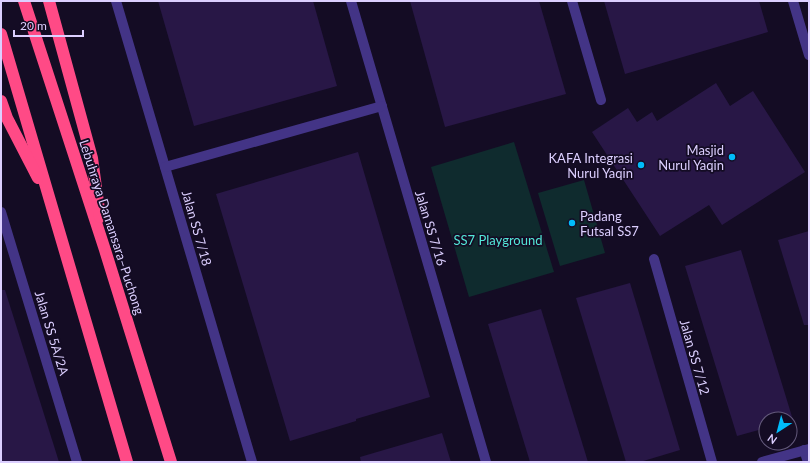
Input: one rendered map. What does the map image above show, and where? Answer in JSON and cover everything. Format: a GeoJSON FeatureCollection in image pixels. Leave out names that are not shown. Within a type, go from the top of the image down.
{"type":"FeatureCollection","features":[{"type":"Feature","properties":{"kind":"highway","name":"Lebuhraya Damansara–Puchong"},"geometry":{"type":"LineString","coordinates":[[24,1],[105,250],[170,462]]}},
{"type":"Feature","properties":{"kind":"highway"},"geometry":{"type":"LineString","coordinates":[[49,1],[92,158],[105,250]]}},
{"type":"Feature","properties":{"kind":"highway"},"geometry":{"type":"LineString","coordinates":[[1,34],[127,462]]}},
{"type":"Feature","properties":{"kind":"highway"},"geometry":{"type":"LineString","coordinates":[[1,101],[7,118],[51,202]]}},
{"type":"Feature","properties":{"kind":"street","name":"Jalan SS 7/18"},"geometry":{"type":"LineString","coordinates":[[116,1],[252,462]]}},
{"type":"Feature","properties":{"kind":"street","name":"Jalan SS 7/16"},"geometry":{"type":"LineString","coordinates":[[351,1],[486,462]]}},
{"type":"Feature","properties":{"kind":"street"},"geometry":{"type":"LineString","coordinates":[[572,1],[600,100]]}},
{"type":"Feature","properties":{"kind":"street"},"geometry":{"type":"LineString","coordinates":[[793,1],[809,55]]}},
{"type":"Feature","properties":{"kind":"street"},"geometry":{"type":"LineString","coordinates":[[165,167],[382,106]]}},
{"type":"Feature","properties":{"kind":"street","name":"Jalan SS 5A/2A"},"geometry":{"type":"LineString","coordinates":[[1,212],[77,462]]}},
{"type":"Feature","properties":{"kind":"street","name":"Jalan SS 7/12"},"geometry":{"type":"LineString","coordinates":[[654,259],[712,462]]}},
{"type":"Feature","properties":{"kind":"street"},"geometry":{"type":"LineString","coordinates":[[764,462],[806,449],[808,462]]}},
{"type":"Feature","properties":{"kind":"green space","name":"SS7 Playground"},"geometry":{"type":"Polygon","coordinates":[[[514,142],[554,272],[469,297],[431,167],[514,142]]]}},
{"type":"Feature","properties":{"kind":"green space","name":"Padang Futsal SS7"},"geometry":{"type":"Polygon","coordinates":[[[584,180],[605,253],[560,266],[538,193],[584,180]]]}},
{"type":"Feature","properties":{"kind":"building"},"geometry":{"type":"Polygon","coordinates":[[[158,1],[313,1],[337,86],[194,126],[158,1]]]}},
{"type":"Feature","properties":{"kind":"building"},"geometry":{"type":"Polygon","coordinates":[[[410,1],[539,1],[566,94],[445,127],[410,1]]]}},
{"type":"Feature","properties":{"kind":"building"},"geometry":{"type":"Polygon","coordinates":[[[604,1],[759,1],[768,32],[625,74],[604,1]]]}},
{"type":"Feature","properties":{"kind":"building","name":"Masjid Nurul Yaqin"},"geometry":{"type":"Polygon","coordinates":[[[716,83],[730,106],[753,91],[805,172],[722,225],[709,205],[660,236],[592,132],[628,108],[637,122],[652,112],[657,121],[716,83]]]}},
{"type":"Feature","properties":{"kind":"building"},"geometry":{"type":"Polygon","coordinates":[[[358,152],[430,397],[290,441],[216,194],[358,152]]]}},
{"type":"Feature","properties":{"kind":"building"},"geometry":{"type":"Polygon","coordinates":[[[809,231],[809,325],[804,325],[778,240],[809,231]]]}},
{"type":"Feature","properties":{"kind":"building"},"geometry":{"type":"Polygon","coordinates":[[[741,250],[790,411],[758,411],[758,430],[737,436],[685,266],[741,250]]]}},
{"type":"Feature","properties":{"kind":"building"},"geometry":{"type":"Polygon","coordinates":[[[630,283],[680,450],[640,462],[626,462],[576,298],[630,283]]]}},
{"type":"Feature","properties":{"kind":"building"},"geometry":{"type":"Polygon","coordinates":[[[1,290],[5,290],[59,462],[1,462],[1,290]]]}},
{"type":"Feature","properties":{"kind":"building"},"geometry":{"type":"Polygon","coordinates":[[[541,309],[588,462],[530,462],[488,324],[541,309]]]}},
{"type":"Feature","properties":{"kind":"building"},"geometry":{"type":"Polygon","coordinates":[[[442,433],[451,462],[361,462],[360,457],[442,433]]]}},
{"type":"Feature","properties":{"kind":"place","name":"Masjid Nurul Yaqin"},"geometry":{"type":"Point","coordinates":[732,157]}},
{"type":"Feature","properties":{"kind":"place","name":"KAFA Integrasi Nurul Yaqin"},"geometry":{"type":"Point","coordinates":[641,165]}},
{"type":"Feature","properties":{"kind":"place","name":"Padang Futsal SS7"},"geometry":{"type":"Point","coordinates":[572,223]}}]}
